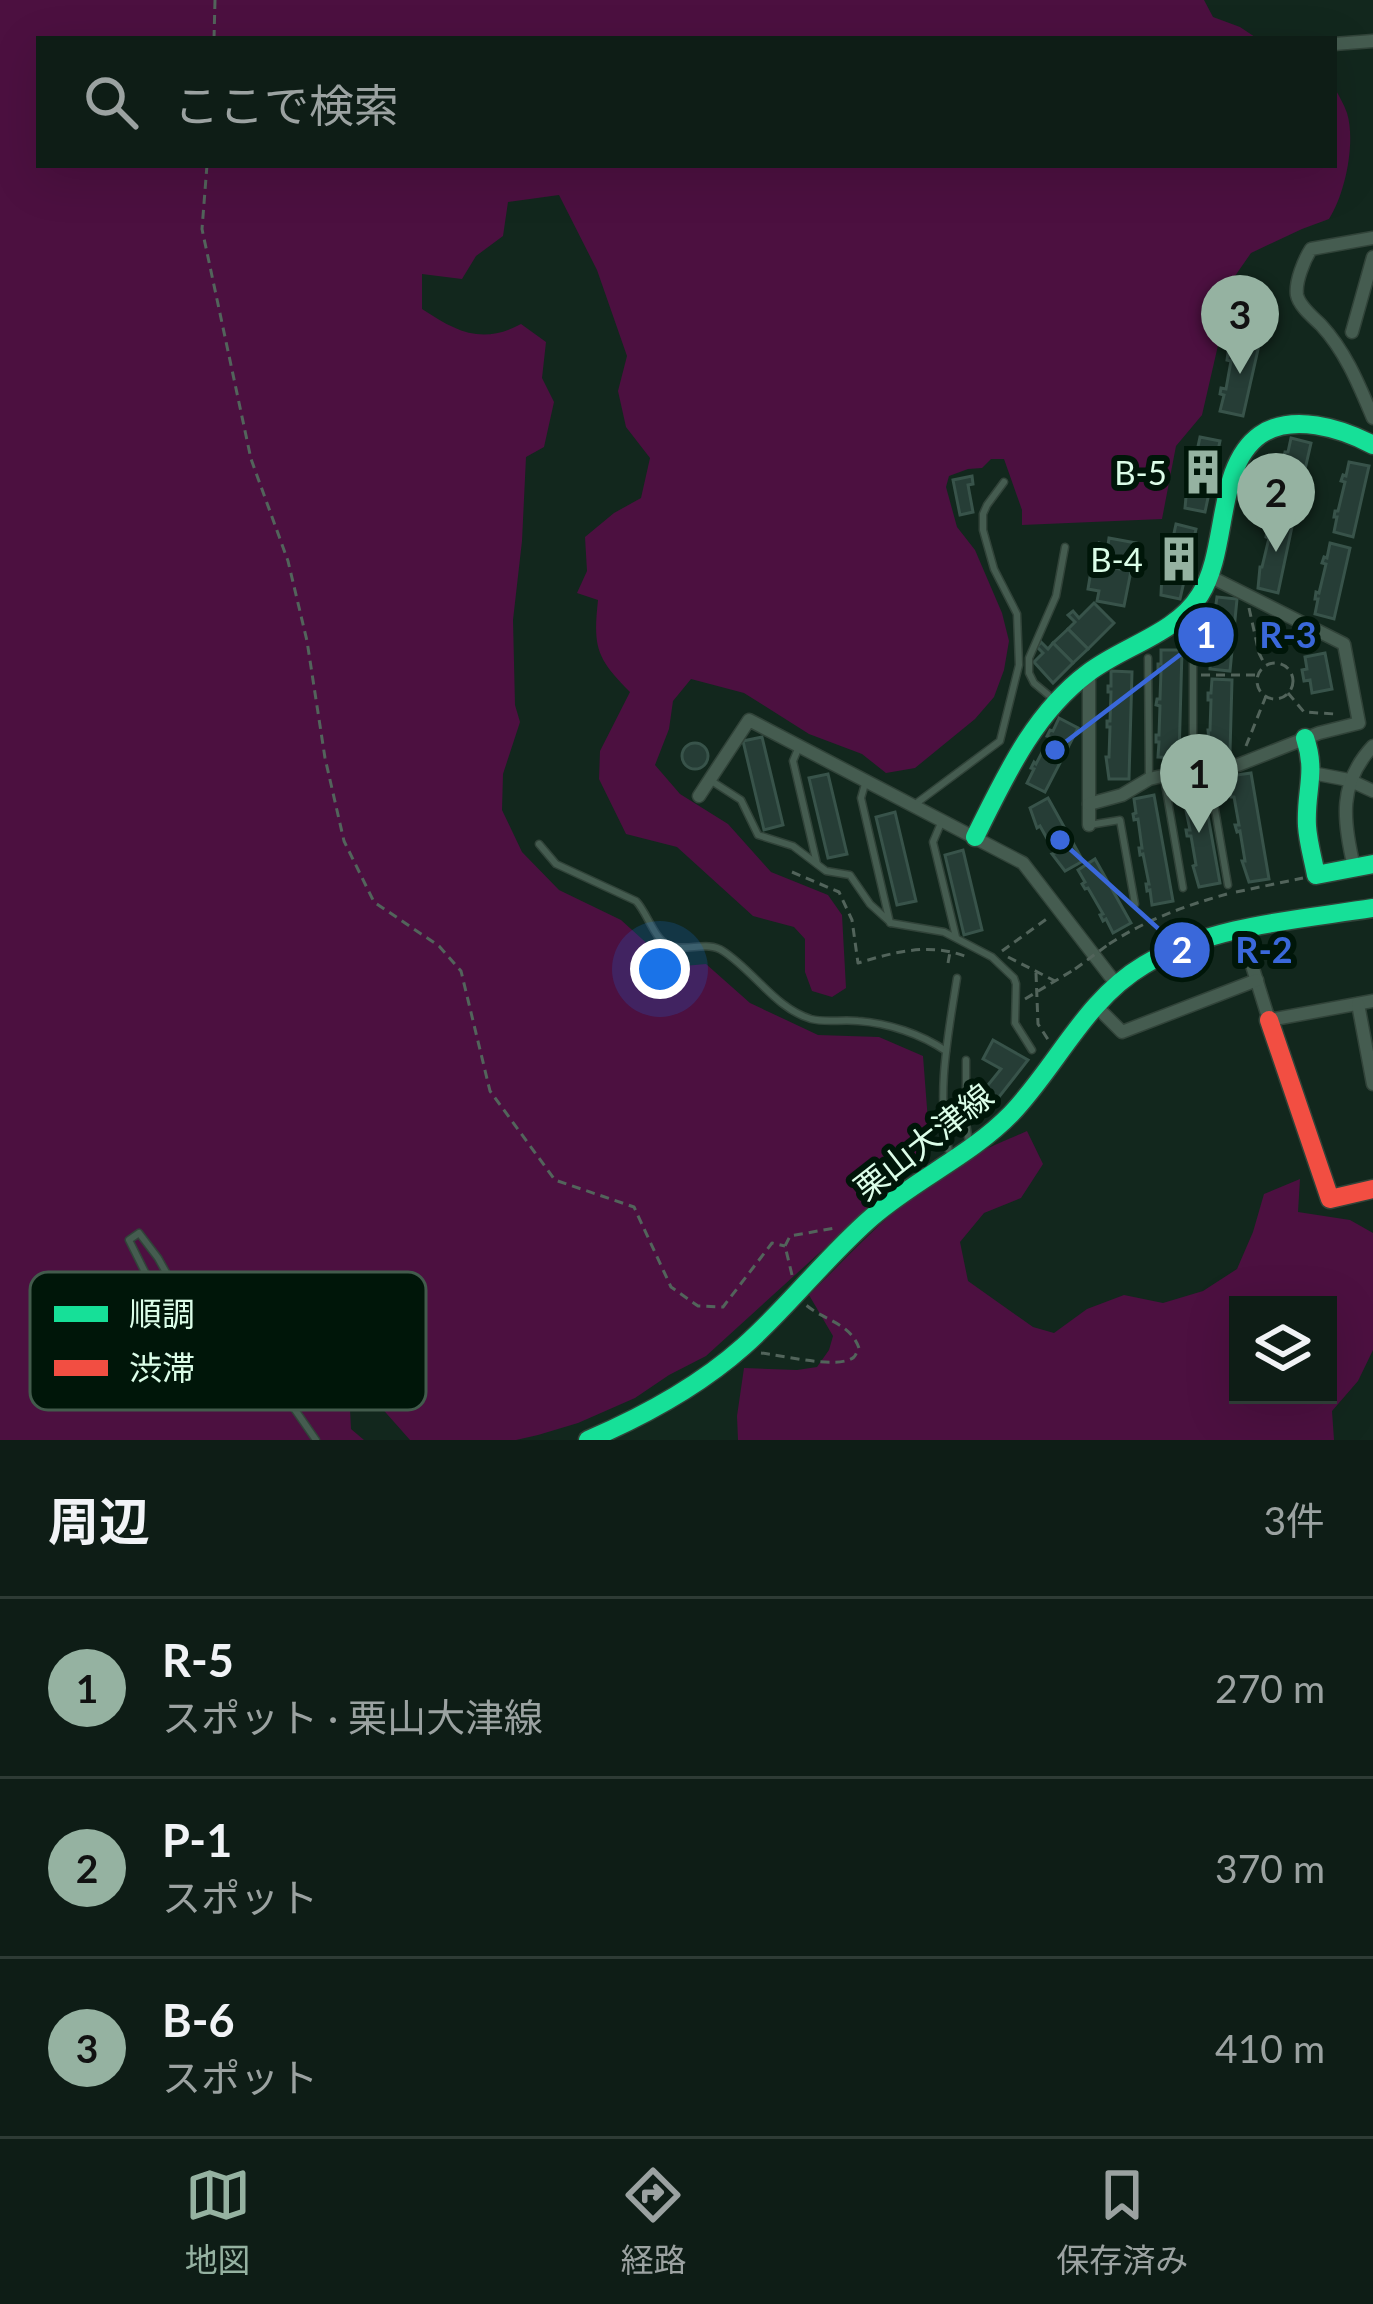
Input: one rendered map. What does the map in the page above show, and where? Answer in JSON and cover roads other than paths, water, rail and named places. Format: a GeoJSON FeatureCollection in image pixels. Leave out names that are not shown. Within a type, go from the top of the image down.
{"type":"FeatureCollection","features":[{"type":"Feature","properties":{"kind":"street"},"geometry":{"type":"LineString","coordinates":[[1337,44],[1373,41]]}},
{"type":"Feature","properties":{"kind":"street"},"geometry":{"type":"LineString","coordinates":[[1373,238],[1311,249],[1296,293],[1332,337],[1373,418]]}},
{"type":"Feature","properties":{"kind":"street"},"geometry":{"type":"LineString","coordinates":[[1352,332],[1373,257]]}},
{"type":"Feature","properties":{"kind":"street"},"geometry":{"type":"LineString","coordinates":[[975,836],[1022,746],[1055,701],[1089,671],[1181,616],[1199,598],[1209,576],[1235,466],[1256,438],[1289,423],[1371,438]]}},
{"type":"Feature","properties":{"kind":"street"},"geometry":{"type":"LineString","coordinates":[[1090,804],[1122,795],[1156,777],[1238,765],[1305,738],[1366,724],[1344,644],[1209,576]]}},
{"type":"Feature","properties":{"kind":"street"},"geometry":{"type":"LineString","coordinates":[[1089,671],[1089,825]]}},
{"type":"Feature","properties":{"kind":"street"},"geometry":{"type":"LineString","coordinates":[[699,796],[749,720],[1023,863],[1117,985]]}},
{"type":"Feature","properties":{"kind":"street"},"geometry":{"type":"LineString","coordinates":[[1305,738],[1313,762],[1307,830],[1316,875],[1364,866],[1346,815],[1349,780],[1373,746]]}},
{"type":"Feature","properties":{"kind":"street"},"geometry":{"type":"LineString","coordinates":[[1312,773],[1349,780],[1373,791]]}},
{"type":"Feature","properties":{"kind":"street","name":"栗山大津線"},"geometry":{"type":"LineString","coordinates":[[588,1440],[688,1388],[742,1347],[856,1232],[916,1182],[1006,1120],[1096,1006],[1140,968],[1202,940],[1373,908]]}},
{"type":"Feature","properties":{"kind":"street"},"geometry":{"type":"LineString","coordinates":[[1241,930],[1330,1198],[1373,1189]]}},
{"type":"Feature","properties":{"kind":"street"},"geometry":{"type":"LineString","coordinates":[[1096,1006],[1122,1032],[1257,980]]}},
{"type":"Feature","properties":{"kind":"street"},"geometry":{"type":"LineString","coordinates":[[1270,1020],[1373,1001]]}},
{"type":"Feature","properties":{"kind":"street"},"geometry":{"type":"LineString","coordinates":[[1358,1004],[1373,1084]]}},
{"type":"Feature","properties":{"kind":"lane"},"geometry":{"type":"LineString","coordinates":[[914,806],[1000,741],[1019,665],[1017,614],[994,568],[983,514],[1004,482]]}},
{"type":"Feature","properties":{"kind":"lane"},"geometry":{"type":"LineString","coordinates":[[1055,701],[1034,682],[1029,658],[1056,596],[1065,547]]}},
{"type":"Feature","properties":{"kind":"lane"},"geometry":{"type":"LineString","coordinates":[[1181,616],[1193,628],[1201,769],[1228,885]]}},
{"type":"Feature","properties":{"kind":"lane"},"geometry":{"type":"LineString","coordinates":[[1148,658],[1156,777],[1183,888]]}},
{"type":"Feature","properties":{"kind":"lane"},"geometry":{"type":"LineString","coordinates":[[800,746],[793,761],[817,864]]}},
{"type":"Feature","properties":{"kind":"lane"},"geometry":{"type":"LineString","coordinates":[[710,780],[741,800],[758,835],[793,846],[826,872],[850,875],[891,923],[944,932],[992,957],[1014,978],[1015,1023],[1032,1050]]}},
{"type":"Feature","properties":{"kind":"lane"},"geometry":{"type":"LineString","coordinates":[[867,781],[861,798],[891,923]]}},
{"type":"Feature","properties":{"kind":"lane"},"geometry":{"type":"LineString","coordinates":[[943,820],[933,842],[957,939]]}},
{"type":"Feature","properties":{"kind":"lane"},"geometry":{"type":"LineString","coordinates":[[1089,825],[1120,820],[1135,904]]}},
{"type":"Feature","properties":{"kind":"lane"},"geometry":{"type":"LineString","coordinates":[[539,844],[556,864],[636,901],[662,942],[671,947],[720,948],[794,1013],[819,1021],[892,1026],[946,1051]]}},
{"type":"Feature","properties":{"kind":"lane"},"geometry":{"type":"LineString","coordinates":[[951,1159],[944,1137],[946,1051],[956,978]]}},
{"type":"Feature","properties":{"kind":"lane"},"geometry":{"type":"LineString","coordinates":[[966,1060],[970,1146]]}},
{"type":"Feature","properties":{"kind":"lane"},"geometry":{"type":"LineString","coordinates":[[145,1272],[129,1240],[139,1233],[166,1272]]}},
{"type":"Feature","properties":{"kind":"lane"},"geometry":{"type":"LineString","coordinates":[[295,1410],[316,1440]]}},
{"type":"Feature","properties":{"kind":"place","name":"B-6"},"geometry":{"type":"Point","coordinates":[1240,374]}},
{"type":"Feature","properties":{"kind":"place","name":"B-5"},"geometry":{"type":"Point","coordinates":[1203,472]}},
{"type":"Feature","properties":{"kind":"place","name":"P-1"},"geometry":{"type":"Point","coordinates":[1276,552]}},
{"type":"Feature","properties":{"kind":"place","name":"B-4"},"geometry":{"type":"Point","coordinates":[1179,559]}},
{"type":"Feature","properties":{"kind":"place","name":"R-3"},"geometry":{"type":"Point","coordinates":[1055,750]}},
{"type":"Feature","properties":{"kind":"place","name":"R-5"},"geometry":{"type":"Point","coordinates":[1199,833]}},
{"type":"Feature","properties":{"kind":"place","name":"R-2"},"geometry":{"type":"Point","coordinates":[1060,840]}}]}
